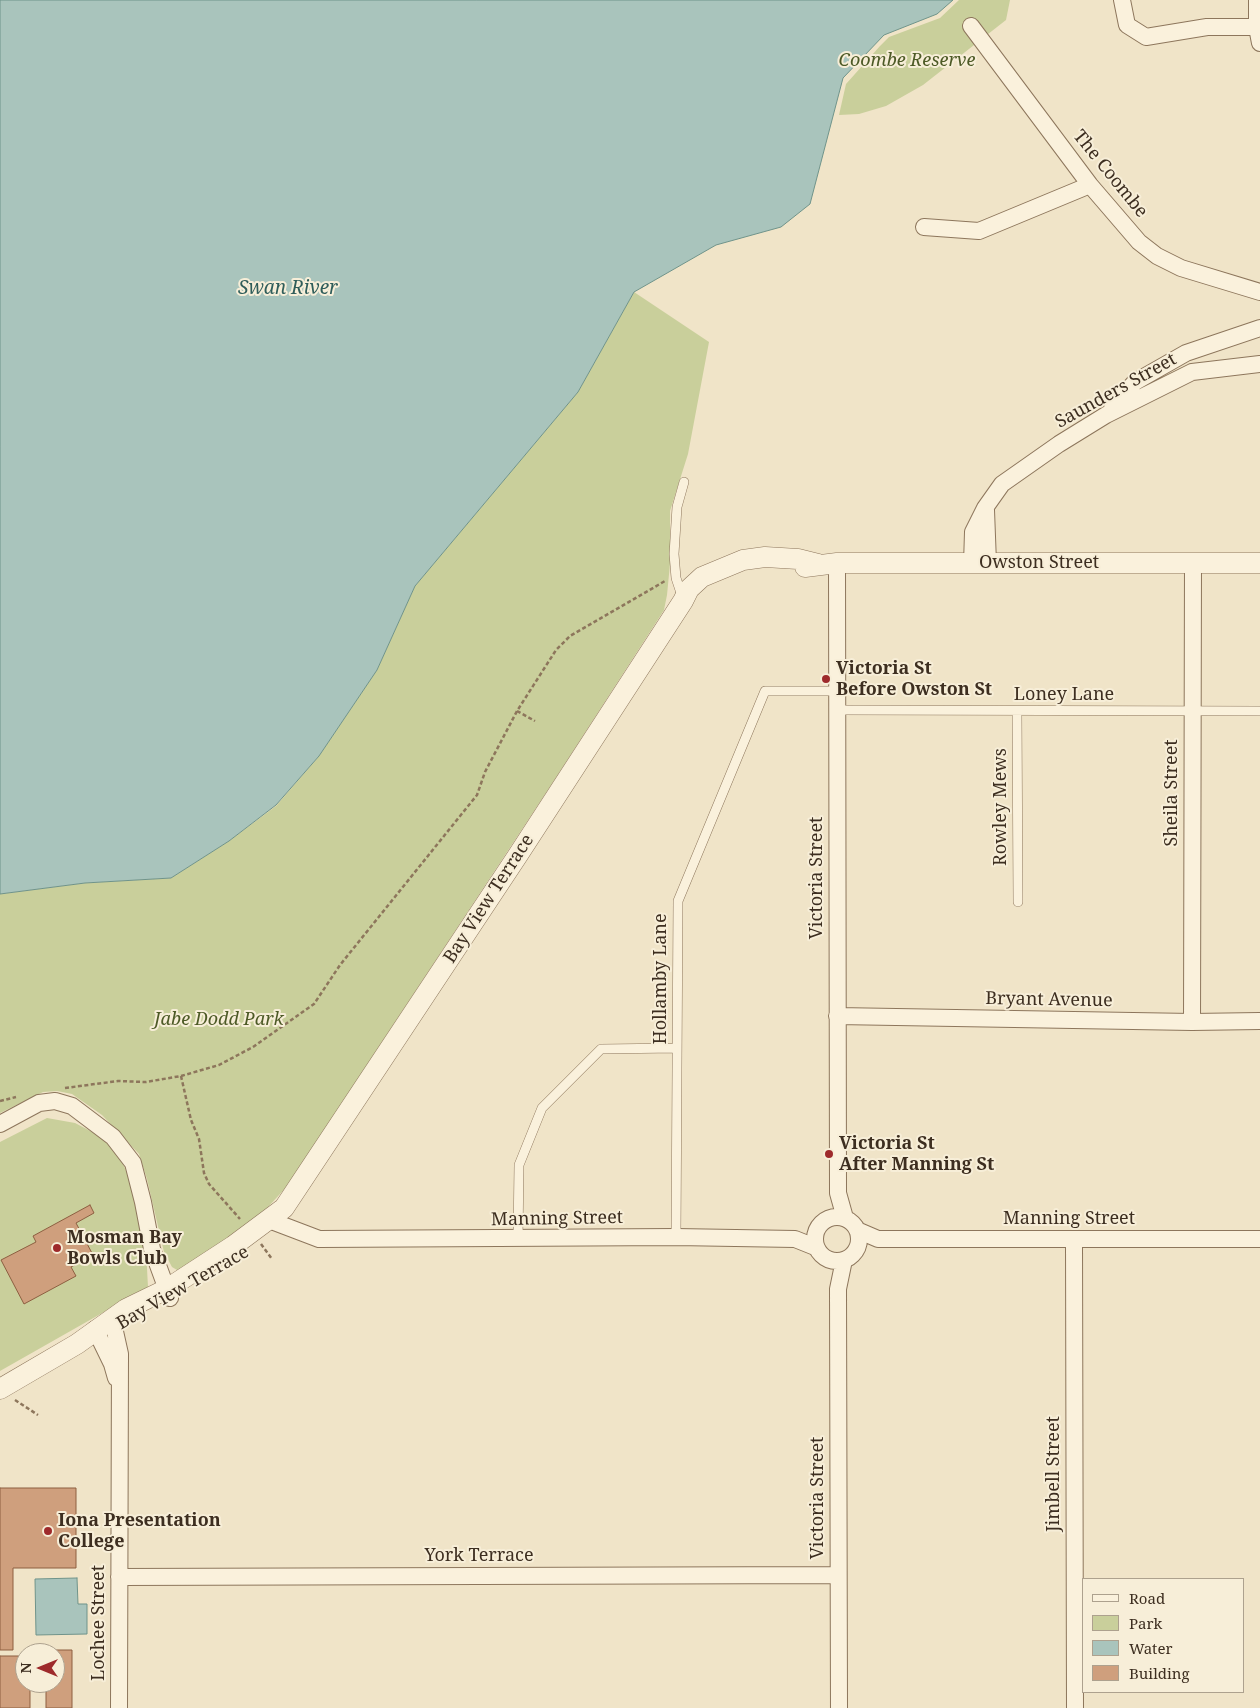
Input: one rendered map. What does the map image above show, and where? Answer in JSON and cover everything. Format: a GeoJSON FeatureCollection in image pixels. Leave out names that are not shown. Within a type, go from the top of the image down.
{"type":"FeatureCollection","features":[{"type":"Feature","properties":{"kind":"street"},"geometry":{"type":"LineString","coordinates":[[1122,0],[1127,25],[1146,37],[1207,26],[1258,35],[1257,0]]}},
{"type":"Feature","properties":{"kind":"street","name":"The Coombe"},"geometry":{"type":"LineString","coordinates":[[971,26],[1090,185],[1139,242],[1157,256],[1181,268],[1260,292]]}},
{"type":"Feature","properties":{"kind":"street"},"geometry":{"type":"LineString","coordinates":[[924,227],[979,230],[1090,185]]}},
{"type":"Feature","properties":{"kind":"street"},"geometry":{"type":"LineString","coordinates":[[1106,415],[1135,382],[1186,353],[1260,328]]}},
{"type":"Feature","properties":{"kind":"street","name":"Saunders Street"},"geometry":{"type":"LineString","coordinates":[[980,564],[973,532],[1002,484],[1106,415],[1192,372],[1260,364]]}},
{"type":"Feature","properties":{"kind":"street","name":"Owston Street"},"geometry":{"type":"LineString","coordinates":[[722,574],[742,560],[765,558],[798,559],[827,564],[1260,564]]}},
{"type":"Feature","properties":{"kind":"street","name":"Sheila Street"},"geometry":{"type":"LineString","coordinates":[[1192,1022],[1193,563]]}},
{"type":"Feature","properties":{"kind":"street","name":"Victoria Street"},"geometry":{"type":"LineString","coordinates":[[827,564],[838,691],[838,1193],[851,1224]]}},
{"type":"Feature","properties":{"kind":"street","name":"Bay View Terrace"},"geometry":{"type":"LineString","coordinates":[[8,1395],[77,1344],[175,1289],[256,1238],[280,1219],[683,601],[722,574]]}},
{"type":"Feature","properties":{"kind":"street","name":"Bryant Avenue"},"geometry":{"type":"LineString","coordinates":[[837,1016],[1192,1022],[1260,1021]]}},
{"type":"Feature","properties":{"kind":"street"},"geometry":{"type":"LineString","coordinates":[[0,1124],[39,1103],[55,1102],[72,1106],[88,1116],[113,1137],[133,1163],[144,1202],[152,1249],[175,1289]]}},
{"type":"Feature","properties":{"kind":"street","name":"Victoria Street"},"geometry":{"type":"LineString","coordinates":[[823,1222],[838,1193]]}},
{"type":"Feature","properties":{"kind":"street","name":"Manning Street"},"geometry":{"type":"LineString","coordinates":[[280,1219],[319,1239],[518,1240],[676,1237],[795,1239],[820,1252]]}},
{"type":"Feature","properties":{"kind":"street"},"geometry":{"type":"LineString","coordinates":[[823,1222],[851,1224],[858,1244],[850,1256],[837,1262],[820,1252],[815,1233],[823,1222]]}},
{"type":"Feature","properties":{"kind":"street","name":"Manning Street"},"geometry":{"type":"LineString","coordinates":[[795,1239],[823,1222]]}},
{"type":"Feature","properties":{"kind":"street","name":"Manning Street"},"geometry":{"type":"LineString","coordinates":[[851,1224],[878,1239],[1260,1239]]}},
{"type":"Feature","properties":{"kind":"street","name":"Manning Street"},"geometry":{"type":"LineString","coordinates":[[850,1256],[878,1239]]}},
{"type":"Feature","properties":{"kind":"street","name":"Jimbell Street"},"geometry":{"type":"LineString","coordinates":[[1074,1239],[1075,1708]]}},
{"type":"Feature","properties":{"kind":"street","name":"Victoria Street"},"geometry":{"type":"LineString","coordinates":[[820,1252],[838,1289]]}},
{"type":"Feature","properties":{"kind":"street","name":"Victoria Street"},"geometry":{"type":"LineString","coordinates":[[839,1708],[838,1289],[850,1256]]}},
{"type":"Feature","properties":{"kind":"street","name":"Lochee Street"},"geometry":{"type":"LineString","coordinates":[[105,1328],[120,1354],[118,1387],[119,1708]]}},
{"type":"Feature","properties":{"kind":"street","name":"York Terrace"},"geometry":{"type":"LineString","coordinates":[[119,1577],[838,1575]]}},
{"type":"Feature","properties":{"kind":"lane"},"geometry":{"type":"LineString","coordinates":[[683,601],[676,578],[674,554],[677,507],[684,482]]}},
{"type":"Feature","properties":{"kind":"lane","name":"Hollamby Lane"},"geometry":{"type":"LineString","coordinates":[[676,1237],[678,901],[765,691],[838,691]]}},
{"type":"Feature","properties":{"kind":"lane","name":"Loney Lane"},"geometry":{"type":"LineString","coordinates":[[838,710],[1260,711]]}},
{"type":"Feature","properties":{"kind":"lane","name":"Rowley Mews"},"geometry":{"type":"LineString","coordinates":[[1016,711],[1018,902]]}},
{"type":"Feature","properties":{"kind":"lane"},"geometry":{"type":"LineString","coordinates":[[518,1240],[519,1165],[542,1108],[600,1049],[677,1048]]}},
{"type":"Feature","properties":{"kind":"path"},"geometry":{"type":"LineString","coordinates":[[62,1088],[118,1081],[146,1082],[181,1076],[219,1065],[253,1047],[314,1004],[340,965],[477,795],[485,772],[517,711],[556,650],[570,636],[664,581],[676,578]]}},
{"type":"Feature","properties":{"kind":"path"},"geometry":{"type":"LineString","coordinates":[[517,711],[535,721]]}},
{"type":"Feature","properties":{"kind":"path"},"geometry":{"type":"LineString","coordinates":[[181,1076],[209,1184],[272,1259]]}},
{"type":"Feature","properties":{"kind":"path"},"geometry":{"type":"LineString","coordinates":[[0,1101],[17,1097]]}},
{"type":"Feature","properties":{"kind":"path"},"geometry":{"type":"LineString","coordinates":[[8,1395],[38,1415]]}},
{"type":"Feature","properties":{"kind":"green space","name":"Coombe Reserve"},"geometry":{"type":"Polygon","coordinates":[[[959,0],[1010,0],[1006,20],[923,85],[886,106],[859,114],[839,115],[846,84],[889,37],[940,18],[959,0]]]}},
{"type":"Feature","properties":{"kind":"green space","name":"Jabe Dodd Park"},"geometry":{"type":"Polygon","coordinates":[[[634,292],[709,342],[688,454],[670,511],[670,564],[664,610],[355,1083],[302,1170],[268,1207],[234,1236],[182,1273],[172,1267],[164,1252],[147,1179],[139,1154],[102,1115],[72,1094],[57,1091],[43,1092],[0,1113],[0,894],[85,883],[171,878],[229,841],[276,806],[319,756],[377,670],[415,586],[578,392],[634,292]]]}},
{"type":"Feature","properties":{"kind":"green space"},"geometry":{"type":"Polygon","coordinates":[[[47,1118],[75,1123],[100,1136],[120,1157],[130,1180],[146,1250],[148,1287],[0,1371],[0,1142],[47,1118]]]}},
{"type":"Feature","properties":{"kind":"water","name":"Swan River"},"geometry":{"type":"Polygon","coordinates":[[[0,0],[953,0],[937,14],[884,35],[843,78],[810,204],[781,227],[716,245],[634,292],[578,392],[415,586],[377,670],[319,756],[276,805],[229,841],[171,878],[85,883],[0,894],[0,0]]]}},
{"type":"Feature","properties":{"kind":"water"},"geometry":{"type":"Polygon","coordinates":[[[77,1578],[78,1604],[87,1604],[87,1634],[36,1635],[35,1579],[77,1578]]]}},
{"type":"Feature","properties":{"kind":"building","name":"Mosman Bay Bowls Club"},"geometry":{"type":"Polygon","coordinates":[[[90,1205],[94,1213],[76,1223],[93,1255],[71,1267],[76,1276],[24,1304],[1,1260],[36,1242],[33,1236],[90,1205]]]}},
{"type":"Feature","properties":{"kind":"building"},"geometry":{"type":"Polygon","coordinates":[[[0,1488],[76,1488],[76,1568],[13,1568],[13,1650],[0,1650],[0,1488]]]}},
{"type":"Feature","properties":{"kind":"building"},"geometry":{"type":"Polygon","coordinates":[[[65,1650],[72,1650],[72,1708],[46,1708],[46,1693],[65,1693],[65,1650]]]}},
{"type":"Feature","properties":{"kind":"building"},"geometry":{"type":"Polygon","coordinates":[[[0,1656],[15,1656],[15,1693],[30,1693],[30,1708],[0,1708],[0,1656]]]}},
{"type":"Feature","properties":{"kind":"place","name":"Victoria St Before Owston St"},"geometry":{"type":"Point","coordinates":[826,679]}},
{"type":"Feature","properties":{"kind":"place","name":"Victoria St After Manning St"},"geometry":{"type":"Point","coordinates":[829,1154]}},
{"type":"Feature","properties":{"kind":"place","name":"Mosman Bay Bowls Club"},"geometry":{"type":"Point","coordinates":[57,1248]}},
{"type":"Feature","properties":{"kind":"place","name":"Iona Presentation College"},"geometry":{"type":"Point","coordinates":[48,1531]}}]}
